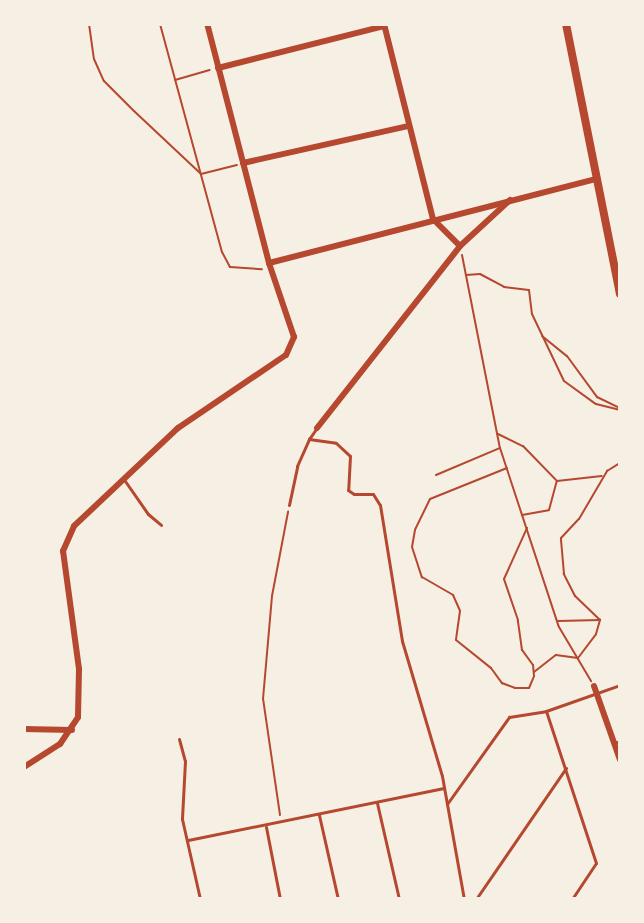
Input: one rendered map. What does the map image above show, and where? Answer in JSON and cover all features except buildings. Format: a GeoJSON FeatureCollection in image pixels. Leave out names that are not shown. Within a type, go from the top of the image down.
{"type":"FeatureCollection","features":[{"type":"Feature","properties":{"kind":"street"},"geometry":{"type":"LineString","coordinates":[[24,767],[60,744],[72,730],[78,717],[79,669],[63,551],[74,526],[178,428],[286,356],[294,337],[270,266],[207,24]]}},
{"type":"Feature","properties":{"kind":"street"},"geometry":{"type":"LineString","coordinates":[[566,24],[620,294]]}},
{"type":"Feature","properties":{"kind":"street"},"geometry":{"type":"LineString","coordinates":[[218,68],[384,25],[433,219],[460,246]]}},
{"type":"Feature","properties":{"kind":"street"},"geometry":{"type":"LineString","coordinates":[[243,163],[409,126]]}},
{"type":"Feature","properties":{"kind":"street"},"geometry":{"type":"LineString","coordinates":[[270,266],[433,219],[596,179]]}},
{"type":"Feature","properties":{"kind":"street"},"geometry":{"type":"LineString","coordinates":[[318,428],[460,246],[513,198]]}},
{"type":"Feature","properties":{"kind":"street"},"geometry":{"type":"LineString","coordinates":[[595,689],[617,742],[620,760]]}},
{"type":"Feature","properties":{"kind":"street"},"geometry":{"type":"LineString","coordinates":[[24,729],[72,730]]}},
{"type":"Feature","properties":{"kind":"lane"},"geometry":{"type":"LineString","coordinates":[[289,505],[297,466],[309,439],[318,428]]}},
{"type":"Feature","properties":{"kind":"lane"},"geometry":{"type":"LineString","coordinates":[[309,439],[345,447],[350,456],[348,490],[354,494],[373,494],[380,505],[410,674],[444,788],[464,899]]}},
{"type":"Feature","properties":{"kind":"lane"},"geometry":{"type":"LineString","coordinates":[[124,479],[148,514],[161,525]]}},
{"type":"Feature","properties":{"kind":"lane"},"geometry":{"type":"LineString","coordinates":[[447,804],[509,717],[546,711],[595,689],[620,685]]}},
{"type":"Feature","properties":{"kind":"lane"},"geometry":{"type":"LineString","coordinates":[[546,711],[596,863],[572,899]]}},
{"type":"Feature","properties":{"kind":"lane"},"geometry":{"type":"LineString","coordinates":[[179,739],[185,761],[182,819],[200,899]]}},
{"type":"Feature","properties":{"kind":"lane"},"geometry":{"type":"LineString","coordinates":[[476,899],[566,768]]}},
{"type":"Feature","properties":{"kind":"lane"},"geometry":{"type":"LineString","coordinates":[[188,840],[266,827],[444,788]]}},
{"type":"Feature","properties":{"kind":"lane"},"geometry":{"type":"LineString","coordinates":[[377,803],[399,899]]}},
{"type":"Feature","properties":{"kind":"lane"},"geometry":{"type":"LineString","coordinates":[[319,815],[338,899]]}},
{"type":"Feature","properties":{"kind":"lane"},"geometry":{"type":"LineString","coordinates":[[266,827],[280,899]]}},
{"type":"Feature","properties":{"kind":"path"},"geometry":{"type":"LineString","coordinates":[[89,24],[94,59],[104,81],[201,174]]}},
{"type":"Feature","properties":{"kind":"path"},"geometry":{"type":"LineString","coordinates":[[160,24],[201,174],[230,267],[270,266]]}},
{"type":"Feature","properties":{"kind":"path"},"geometry":{"type":"LineString","coordinates":[[175,80],[218,68]]}},
{"type":"Feature","properties":{"kind":"path"},"geometry":{"type":"LineString","coordinates":[[201,174],[243,163]]}},
{"type":"Feature","properties":{"kind":"path"},"geometry":{"type":"LineString","coordinates":[[460,246],[500,448],[557,621],[595,689]]}},
{"type":"Feature","properties":{"kind":"path"},"geometry":{"type":"LineString","coordinates":[[466,275],[480,274],[504,287],[529,290],[541,335],[564,381],[596,404],[620,409]]}},
{"type":"Feature","properties":{"kind":"path"},"geometry":{"type":"LineString","coordinates":[[541,335],[567,356],[597,397],[620,409]]}},
{"type":"Feature","properties":{"kind":"path"},"geometry":{"type":"LineString","coordinates":[[498,434],[523,446],[557,481]]}},
{"type":"Feature","properties":{"kind":"path"},"geometry":{"type":"LineString","coordinates":[[436,475],[500,448]]}},
{"type":"Feature","properties":{"kind":"path"},"geometry":{"type":"LineString","coordinates":[[600,620],[575,596],[564,574],[561,538],[579,519],[602,476],[620,463]]}},
{"type":"Feature","properties":{"kind":"path"},"geometry":{"type":"LineString","coordinates":[[507,468],[430,499],[415,530],[412,547],[422,577],[453,595],[460,611],[456,639],[491,668],[502,683],[529,688],[534,672],[556,655],[578,658]]}},
{"type":"Feature","properties":{"kind":"path"},"geometry":{"type":"LineString","coordinates":[[557,481],[602,476]]}},
{"type":"Feature","properties":{"kind":"path"},"geometry":{"type":"LineString","coordinates":[[522,515],[549,510],[557,481]]}},
{"type":"Feature","properties":{"kind":"path"},"geometry":{"type":"LineString","coordinates":[[281,823],[264,727],[263,699],[272,596],[289,505]]}},
{"type":"Feature","properties":{"kind":"path"},"geometry":{"type":"LineString","coordinates":[[527,528],[504,579],[518,620],[522,650],[534,672]]}},
{"type":"Feature","properties":{"kind":"path"},"geometry":{"type":"LineString","coordinates":[[557,621],[600,620]]}},
{"type":"Feature","properties":{"kind":"path"},"geometry":{"type":"LineString","coordinates":[[578,658],[596,634],[600,620]]}}]}
